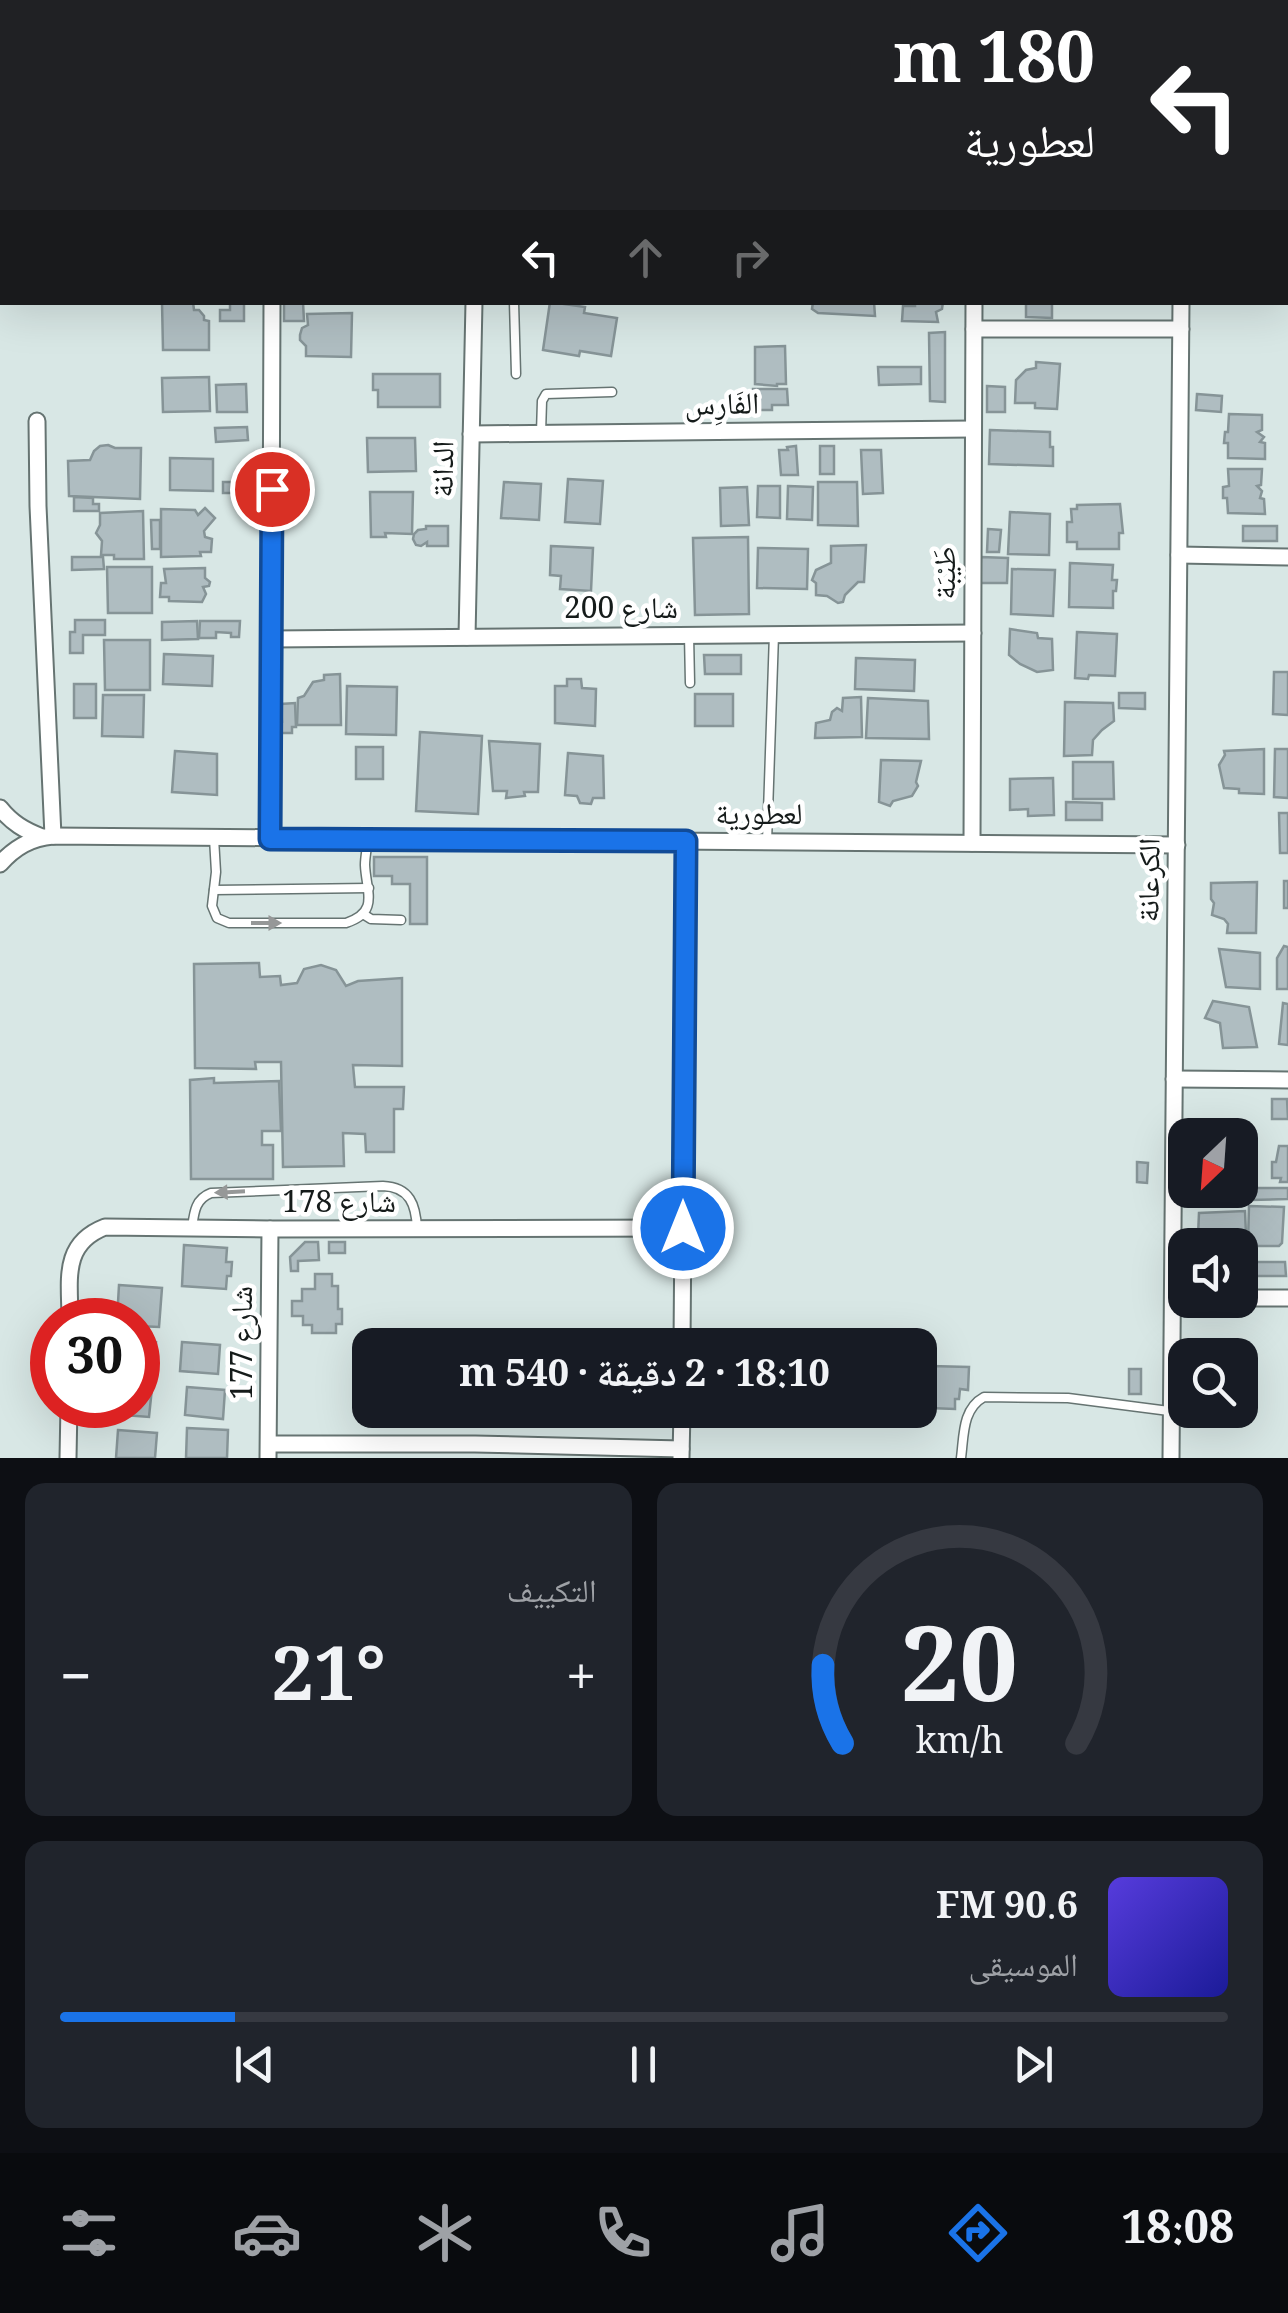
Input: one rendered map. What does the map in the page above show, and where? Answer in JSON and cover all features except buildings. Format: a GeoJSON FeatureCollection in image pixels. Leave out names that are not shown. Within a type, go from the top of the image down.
{"type":"FeatureCollection","features":[{"type":"Feature","properties":{"kind":"street"},"geometry":{"type":"LineString","coordinates":[[270,839],[272,305]]}},
{"type":"Feature","properties":{"kind":"street","name":"الدانة"},"geometry":{"type":"LineString","coordinates":[[467,637],[474,305]]}},
{"type":"Feature","properties":{"kind":"street","name":"طَيْبَة"},"geometry":{"type":"LineString","coordinates":[[972,844],[974,305]]}},
{"type":"Feature","properties":{"kind":"street","name":"الكرعانة"},"geometry":{"type":"LineString","coordinates":[[1177,1228],[1174,1079],[1182,305]]}},
{"type":"Feature","properties":{"kind":"street"},"geometry":{"type":"LineString","coordinates":[[974,329],[1181,330]]}},
{"type":"Feature","properties":{"kind":"street"},"geometry":{"type":"LineString","coordinates":[[37,422],[48,837]]}},
{"type":"Feature","properties":{"kind":"street","name":"الفَارِس"},"geometry":{"type":"LineString","coordinates":[[471,434],[974,429]]}},
{"type":"Feature","properties":{"kind":"street"},"geometry":{"type":"LineString","coordinates":[[1179,555],[1288,556]]}},
{"type":"Feature","properties":{"kind":"street","name":"شارع 200"},"geometry":{"type":"LineString","coordinates":[[271,638],[972,633]]}},
{"type":"Feature","properties":{"kind":"street"},"geometry":{"type":"LineString","coordinates":[[0,808],[25,831],[48,837]]}},
{"type":"Feature","properties":{"kind":"street"},"geometry":{"type":"LineString","coordinates":[[0,864],[26,842],[48,837]]}},
{"type":"Feature","properties":{"kind":"street","name":"لعطورية"},"geometry":{"type":"LineString","coordinates":[[48,837],[1176,845]]}},
{"type":"Feature","properties":{"kind":"street"},"geometry":{"type":"LineString","coordinates":[[682,1328],[686,841]]}},
{"type":"Feature","properties":{"kind":"street"},"geometry":{"type":"LineString","coordinates":[[1174,1079],[1288,1080]]}},
{"type":"Feature","properties":{"kind":"street","name":"شارع 178"},"geometry":{"type":"LineString","coordinates":[[71,1298],[73,1253],[90,1233],[104,1227],[683,1228]]}},
{"type":"Feature","properties":{"kind":"street","name":"شارع 177"},"geometry":{"type":"LineString","coordinates":[[268,1451],[270,1230]]}},
{"type":"Feature","properties":{"kind":"street"},"geometry":{"type":"LineString","coordinates":[[1258,1298],[1288,1298]]}},
{"type":"Feature","properties":{"kind":"street"},"geometry":{"type":"LineString","coordinates":[[68,1428],[68,1458]]}},
{"type":"Feature","properties":{"kind":"street"},"geometry":{"type":"LineString","coordinates":[[268,1451],[681,1454],[682,1428]]}},
{"type":"Feature","properties":{"kind":"street","name":"الكرعانة"},"geometry":{"type":"LineString","coordinates":[[1171,1458],[1172,1428]]}},
{"type":"Feature","properties":{"kind":"lane"},"geometry":{"type":"LineString","coordinates":[[514,305],[516,374]]}},
{"type":"Feature","properties":{"kind":"lane"},"geometry":{"type":"LineString","coordinates":[[542,433],[546,394],[612,392]]}},
{"type":"Feature","properties":{"kind":"lane"},"geometry":{"type":"LineString","coordinates":[[767,842],[774,634]]}},
{"type":"Feature","properties":{"kind":"lane"},"geometry":{"type":"LineString","coordinates":[[689,635],[690,683]]}},
{"type":"Feature","properties":{"kind":"lane"},"geometry":{"type":"LineString","coordinates":[[214,838],[212,906],[213,913],[223,922],[346,923],[362,914],[370,898],[365,862],[368,839]]}},
{"type":"Feature","properties":{"kind":"lane"},"geometry":{"type":"LineString","coordinates":[[214,890],[369,888]]}},
{"type":"Feature","properties":{"kind":"lane"},"geometry":{"type":"LineString","coordinates":[[362,914],[371,919],[401,920]]}},
{"type":"Feature","properties":{"kind":"lane"},"geometry":{"type":"LineString","coordinates":[[192,1228],[197,1205],[212,1193],[384,1186],[410,1196],[415,1205],[417,1229]]}},
{"type":"Feature","properties":{"kind":"lane"},"geometry":{"type":"LineString","coordinates":[[961,1458],[967,1414],[974,1402],[984,1397],[1068,1398],[1168,1410]]}},
{"type":"Feature","properties":{"kind":"route"},"geometry":{"type":"LineString","coordinates":[[272,489],[270,839],[686,841],[683,1228]]}}]}
